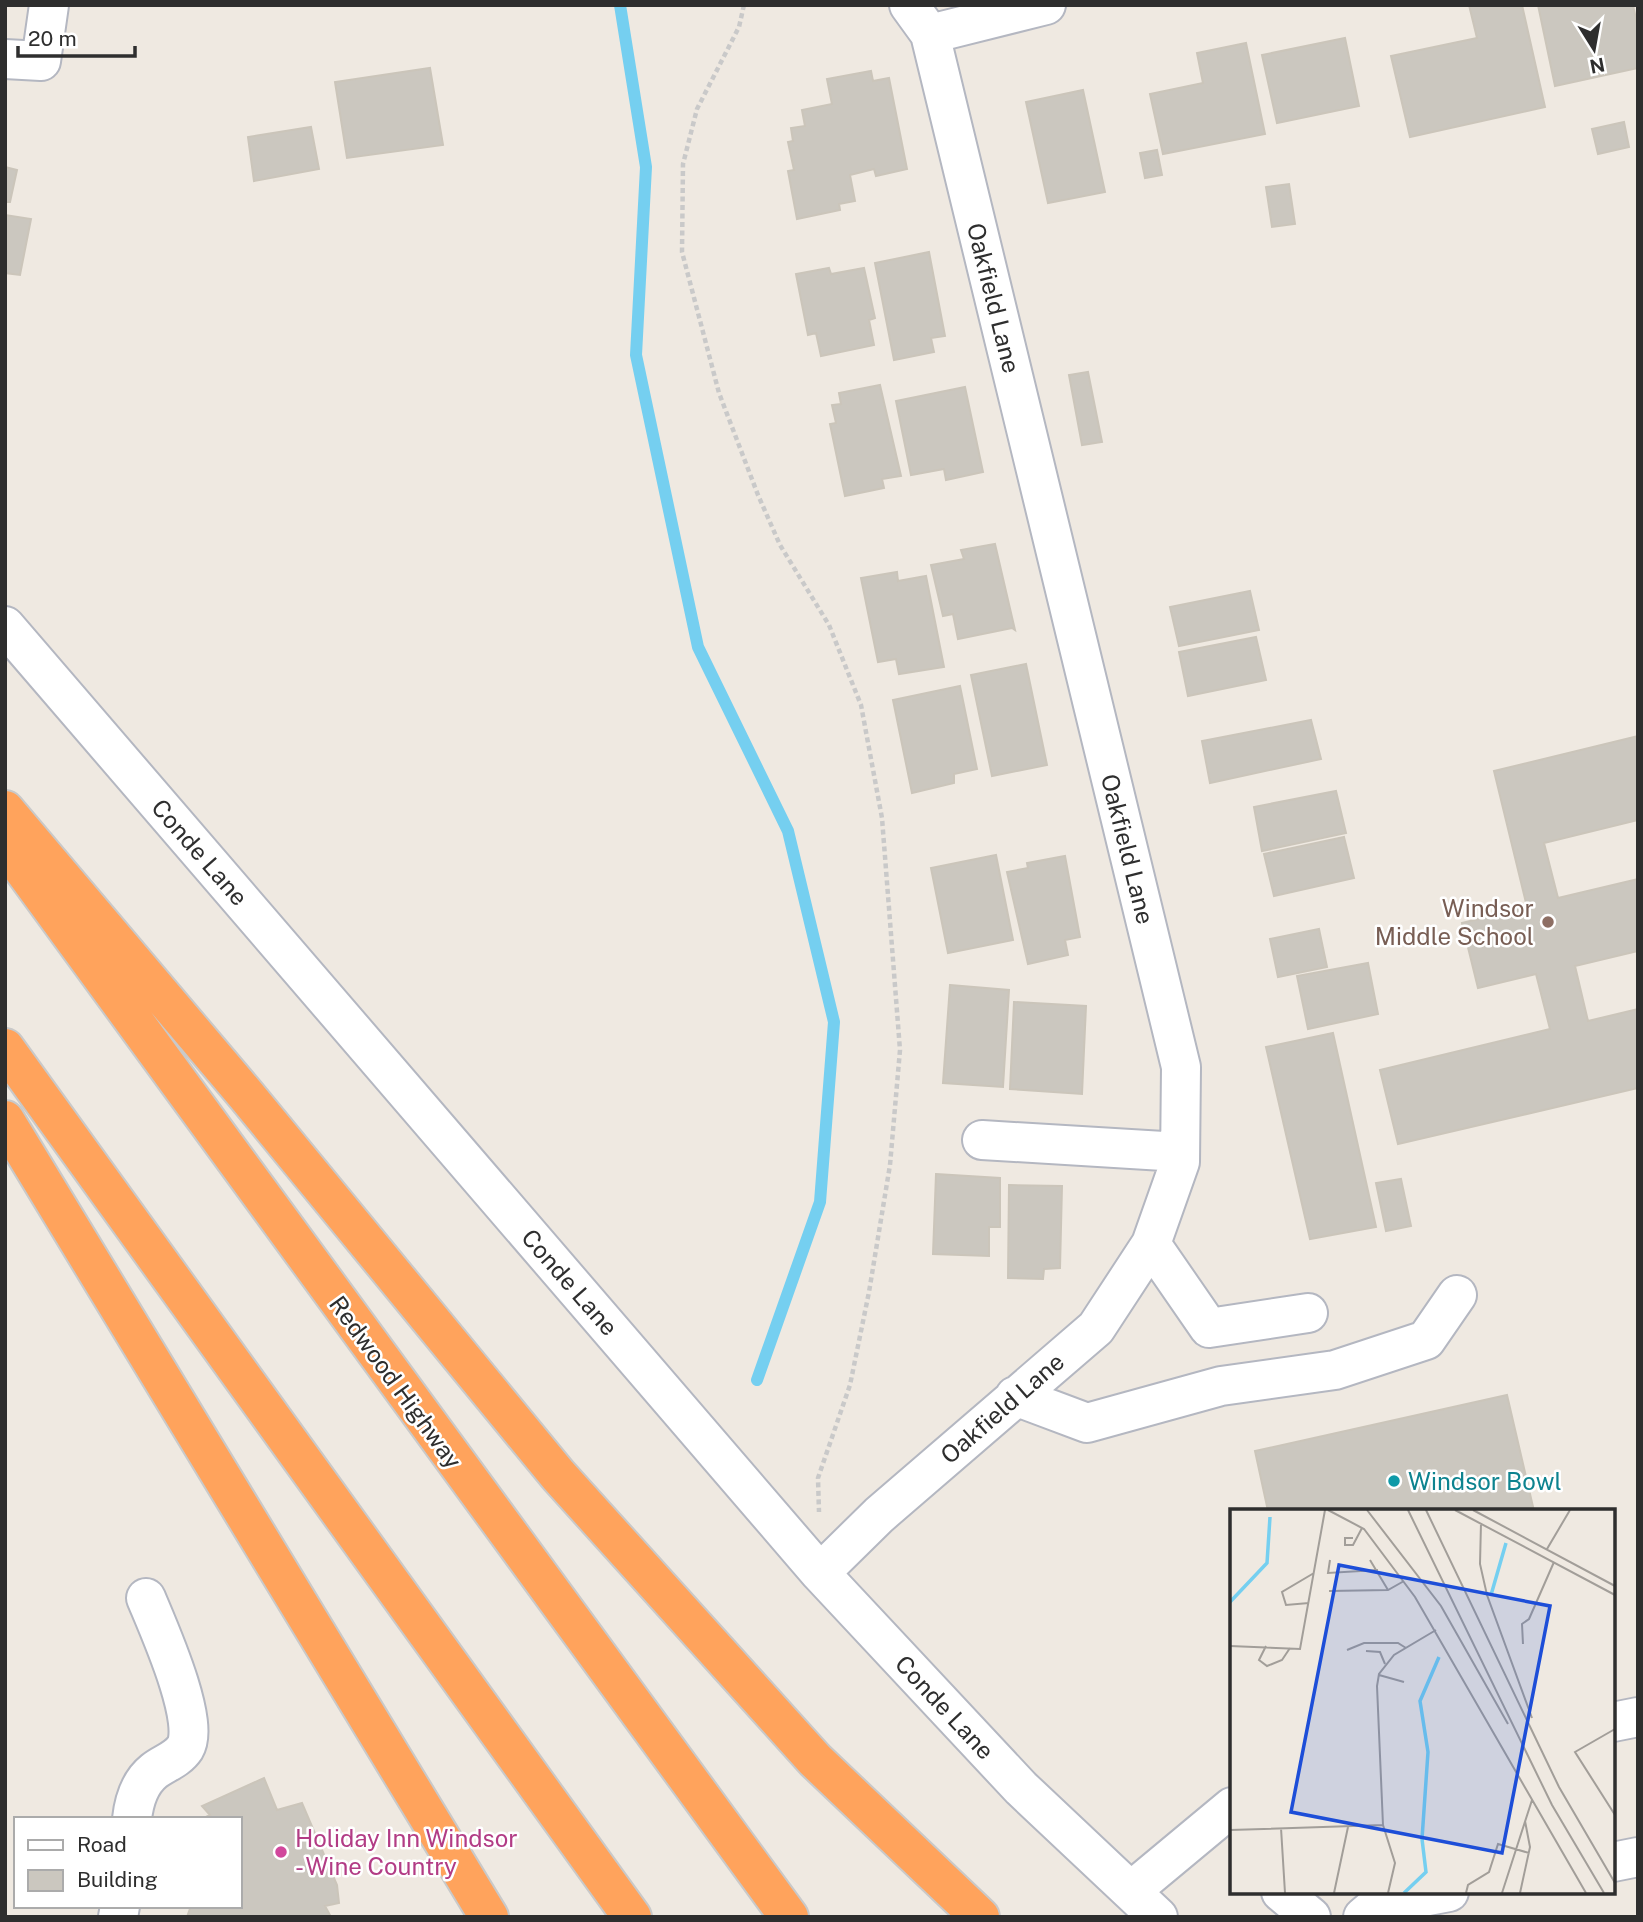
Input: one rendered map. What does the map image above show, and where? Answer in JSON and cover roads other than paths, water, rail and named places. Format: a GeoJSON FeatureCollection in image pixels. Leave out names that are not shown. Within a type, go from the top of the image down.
{"type":"FeatureCollection","features":[{"type":"Feature","properties":{"kind":"highway"},"geometry":{"type":"LineString","coordinates":[[5,810],[246,1095],[558,1475],[815,1760],[980,1917]]}},
{"type":"Feature","properties":{"kind":"highway","name":"Redwood Highway"},"geometry":{"type":"LineString","coordinates":[[5,846],[789,1917]]}},
{"type":"Feature","properties":{"kind":"highway"},"geometry":{"type":"LineString","coordinates":[[5,1048],[632,1917]]}},
{"type":"Feature","properties":{"kind":"highway"},"geometry":{"type":"LineString","coordinates":[[5,1120],[489,1917]]}},
{"type":"Feature","properties":{"kind":"street"},"geometry":{"type":"LineString","coordinates":[[5,58],[41,61],[49,5]]}},
{"type":"Feature","properties":{"kind":"street"},"geometry":{"type":"LineString","coordinates":[[919,19],[1046,5]]}},
{"type":"Feature","properties":{"kind":"street","name":"Oakfield Lane"},"geometry":{"type":"LineString","coordinates":[[820,1573],[879,1515],[1096,1328],[1150,1244],[1180,1162],[1181,1067],[919,19]]}},
{"type":"Feature","properties":{"kind":"street","name":"Conde Lane"},"geometry":{"type":"LineString","coordinates":[[5,626],[820,1573],[1021,1788],[1145,1904]]}},
{"type":"Feature","properties":{"kind":"street"},"geometry":{"type":"LineString","coordinates":[[982,1140],[1180,1152]]}},
{"type":"Feature","properties":{"kind":"street"},"geometry":{"type":"LineString","coordinates":[[1150,1244],[1209,1328],[1308,1313]]}},
{"type":"Feature","properties":{"kind":"street"},"geometry":{"type":"LineString","coordinates":[[1015,1396],[1087,1423],[1221,1386],[1335,1370],[1426,1340],[1457,1295]]}},
{"type":"Feature","properties":{"kind":"street"},"geometry":{"type":"LineString","coordinates":[[132,1817],[139,1789],[153,1771],[174,1759],[186,1747],[188,1730],[184,1699],[146,1598]]}},
{"type":"Feature","properties":{"kind":"street"},"geometry":{"type":"LineString","coordinates":[[1615,1722],[1638,1717]]}},
{"type":"Feature","properties":{"kind":"street"},"geometry":{"type":"LineString","coordinates":[[1145,1904],[1230,1809]]}},
{"type":"Feature","properties":{"kind":"street"},"geometry":{"type":"LineString","coordinates":[[1615,1862],[1638,1857]]}},
{"type":"Feature","properties":{"kind":"street"},"geometry":{"type":"LineString","coordinates":[[1284,1894],[1311,1917]]}},
{"type":"Feature","properties":{"kind":"street"},"geometry":{"type":"LineString","coordinates":[[1363,1917],[1376,1906],[1439,1894]]}},
{"type":"Feature","properties":{"kind":"waterway"},"geometry":{"type":"LineString","coordinates":[[620,5],[646,167],[636,355],[698,647],[788,831],[834,1022],[820,1202],[757,1380]]}},
{"type":"Feature","properties":{"kind":"place","name":"Windsor Middle School"},"geometry":{"type":"Point","coordinates":[1548,922]}},
{"type":"Feature","properties":{"kind":"place","name":"Windsor Bowl"},"geometry":{"type":"Point","coordinates":[1394,1481]}},
{"type":"Feature","properties":{"kind":"place","name":"Holiday Inn Windsor - Wine Country"},"geometry":{"type":"Point","coordinates":[281,1852]}}]}
